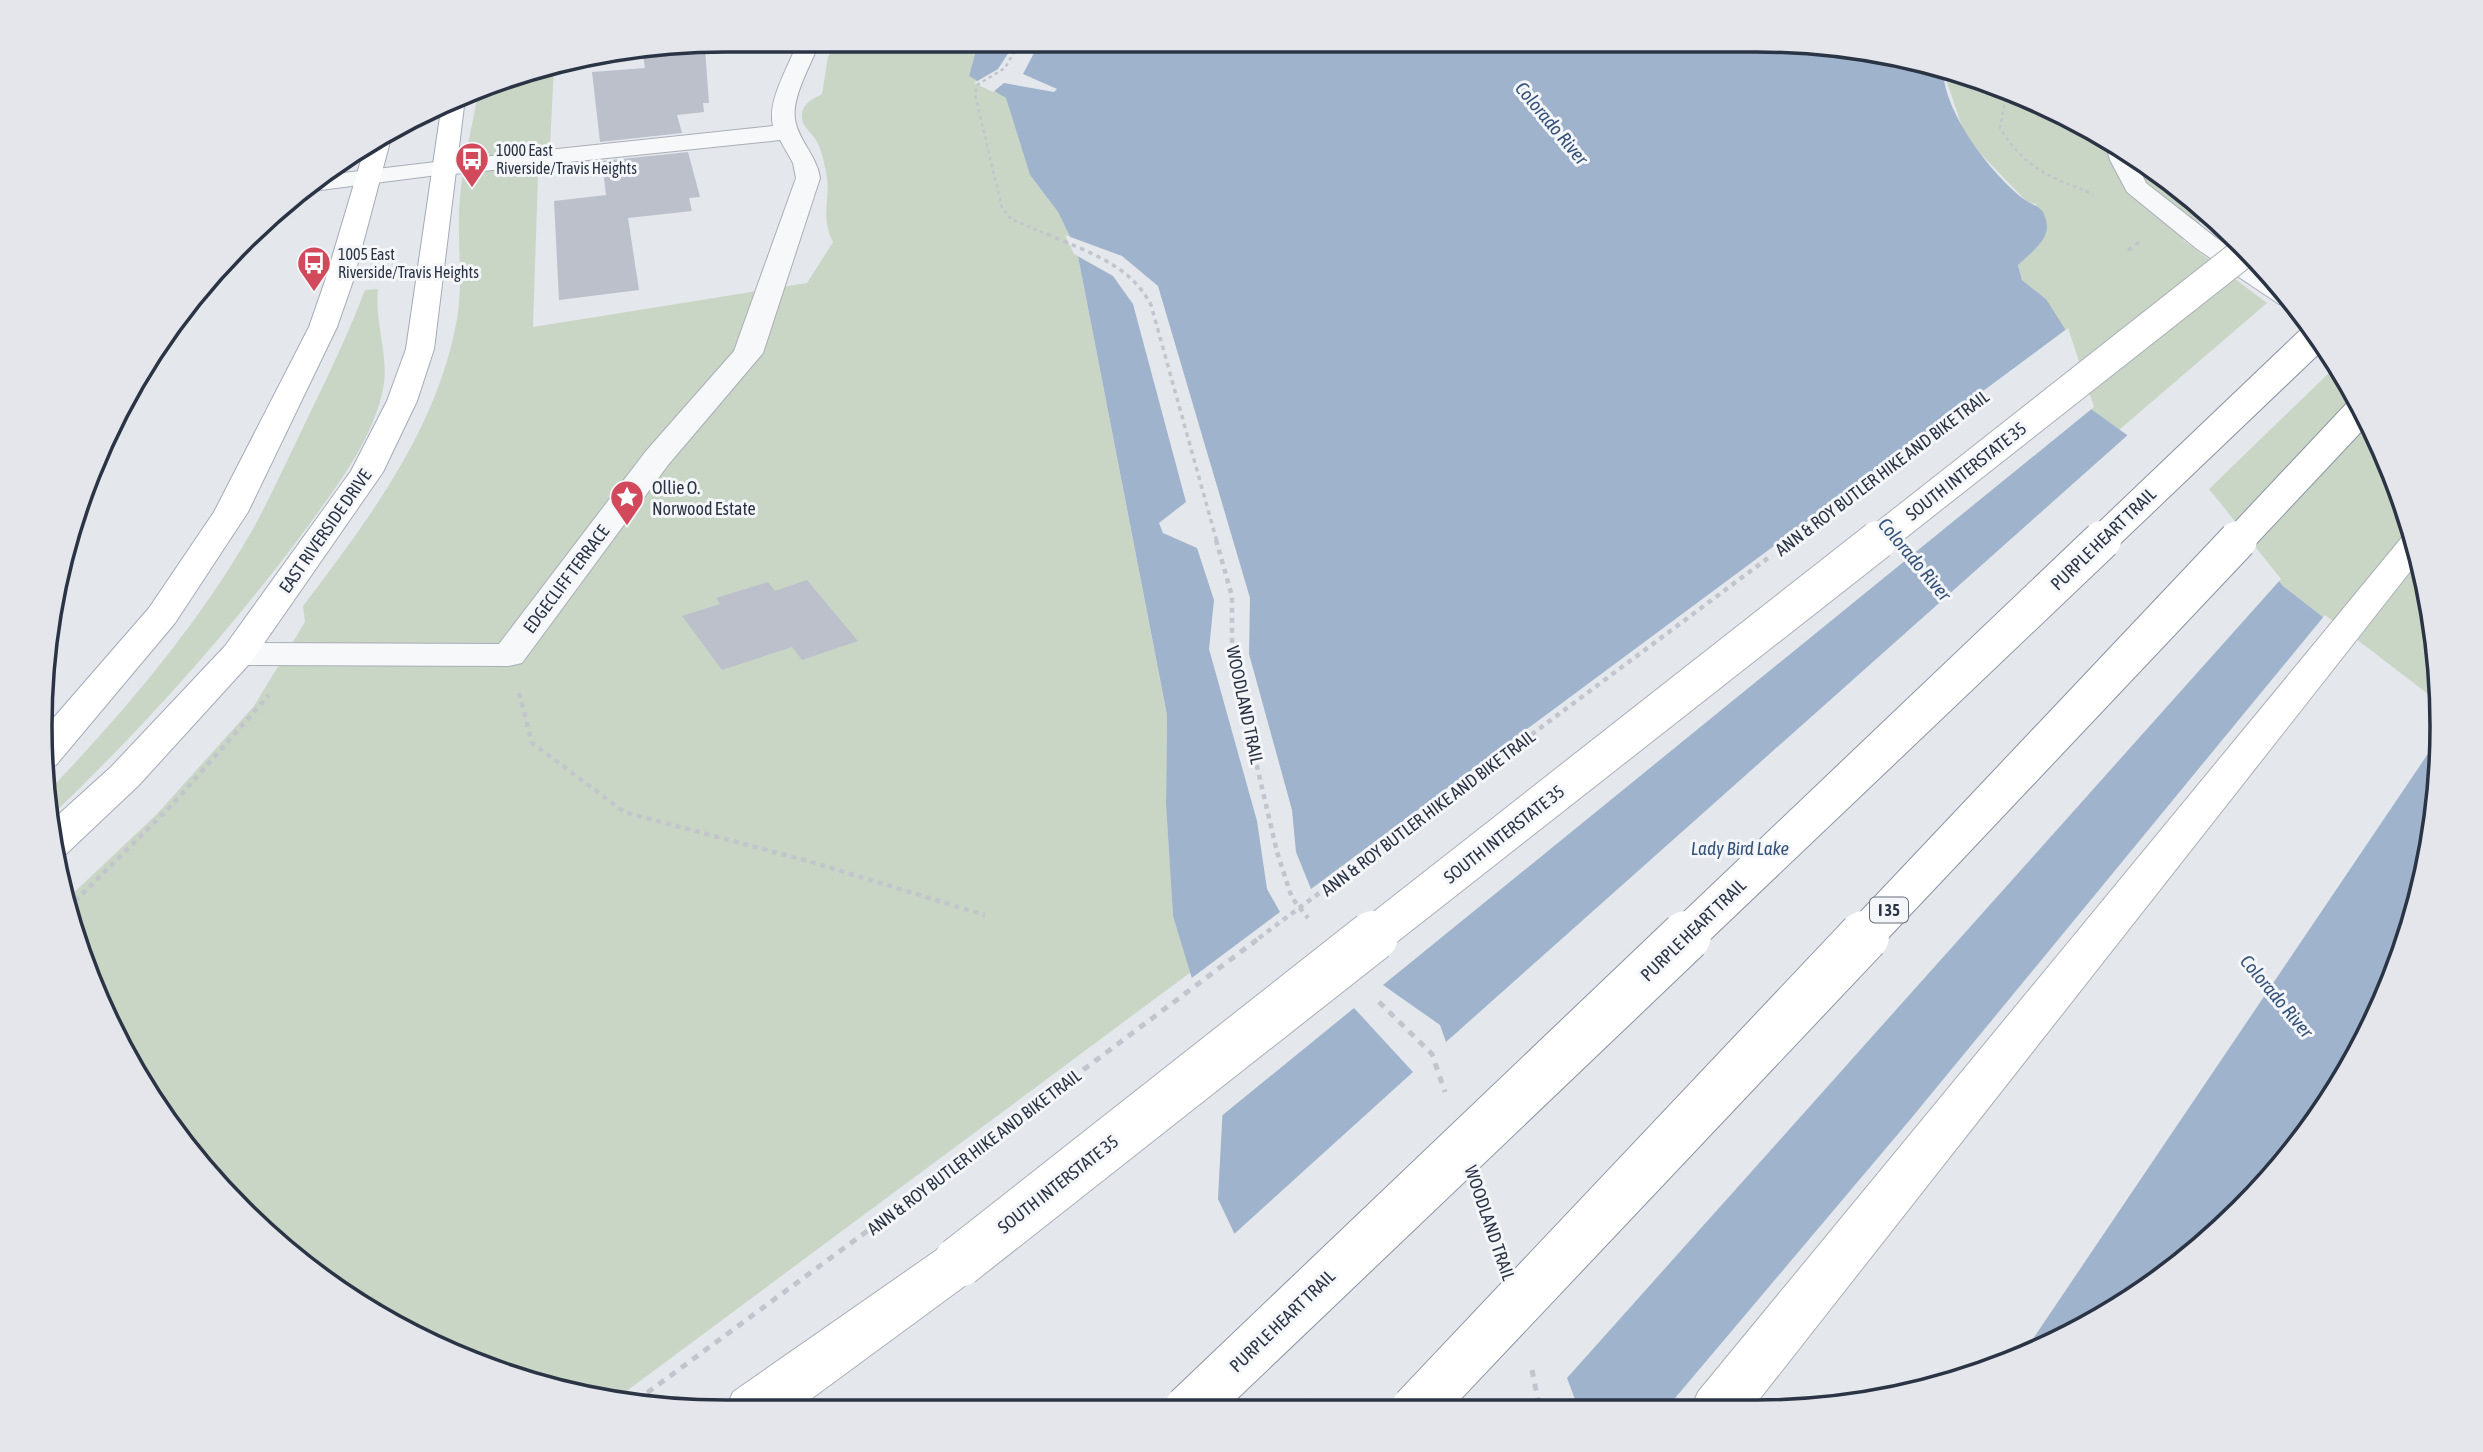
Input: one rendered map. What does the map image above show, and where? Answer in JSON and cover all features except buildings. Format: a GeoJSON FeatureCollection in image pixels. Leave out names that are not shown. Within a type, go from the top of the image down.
{"type":"FeatureCollection","features":[{"type":"Feature","properties":{"kind":"main road","name":"EAST RIVERSIDE DRIVE"},"geometry":{"type":"LineString","coordinates":[[61,835],[125,776],[238,654],[367,472],[402,401],[420,349],[452,111]]}},
{"type":"Feature","properties":{"kind":"main road"},"geometry":{"type":"LineString","coordinates":[[53,742],[162,615],[231,512],[323,327],[340,281],[375,152]]}},
{"type":"Feature","properties":{"kind":"main road","name":"SOUTH INTERSTATE 35"},"geometry":{"type":"LineString","coordinates":[[767,1400],[959,1262],[2239,256]]}},
{"type":"Feature","properties":{"kind":"main road","name":"PURPLE HEART TRAIL"},"geometry":{"type":"LineString","coordinates":[[1199,1400],[2310,342]]}},
{"type":"Feature","properties":{"kind":"main road","name":"I 35"},"geometry":{"type":"LineString","coordinates":[[1425,1400],[2355,417]]}},
{"type":"Feature","properties":{"kind":"main road"},"geometry":{"type":"LineString","coordinates":[[1726,1400],[2408,552]]}},
{"type":"Feature","properties":{"kind":"street","name":"EDGECLIFF TERRACE"},"geometry":{"type":"LineString","coordinates":[[509,655],[657,458],[740,366],[748,353],[808,178],[804,156],[788,132],[783,118],[805,52]]}},
{"type":"Feature","properties":{"kind":"street"},"geometry":{"type":"LineString","coordinates":[[329,182],[788,132]]}},
{"type":"Feature","properties":{"kind":"street"},"geometry":{"type":"LineString","coordinates":[[2122,161],[2136,187],[2195,236],[2260,279]]}},
{"type":"Feature","properties":{"kind":"street"},"geometry":{"type":"LineString","coordinates":[[238,654],[509,655]]}},
{"type":"Feature","properties":{"kind":"path","name":"WOODLAND TRAIL"},"geometry":{"type":"LineString","coordinates":[[1014,52],[1005,68],[977,85],[975,94],[1002,208],[1011,219],[1116,264],[1143,289],[1151,305],[1232,596],[1232,659],[1277,852],[1292,898],[1317,928]]}},
{"type":"Feature","properties":{"kind":"path"},"geometry":{"type":"LineString","coordinates":[[2005,100],[2000,128],[2009,145],[2028,167]]}},
{"type":"Feature","properties":{"kind":"path","name":"ANN & ROY BUTLER HIKE AND BIKE TRAIL"},"geometry":{"type":"LineString","coordinates":[[1851,496],[1940,430]]}},
{"type":"Feature","properties":{"kind":"path","name":"ANN & ROY BUTLER HIKE AND BIKE TRAIL"},"geometry":{"type":"LineString","coordinates":[[645,1395],[1773,555]]}},
{"type":"Feature","properties":{"kind":"path"},"geometry":{"type":"LineString","coordinates":[[509,655],[532,743],[624,812],[808,861],[985,915]]}},
{"type":"Feature","properties":{"kind":"path"},"geometry":{"type":"LineString","coordinates":[[75,901],[172,806],[237,736],[270,694]]}},
{"type":"Feature","properties":{"kind":"path"},"geometry":{"type":"LineString","coordinates":[[1375,999],[1432,1054],[1445,1093]]}},
{"type":"Feature","properties":{"kind":"path","name":"WOODLAND TRAIL"},"geometry":{"type":"LineString","coordinates":[[1481,1198],[1499,1250]]}},
{"type":"Feature","properties":{"kind":"path"},"geometry":{"type":"LineString","coordinates":[[1531,1368],[1538,1400]]}},
{"type":"Feature","properties":{"kind":"green space"},"geometry":{"type":"Polygon","coordinates":[[[830,52],[975,52],[969,76],[1006,97],[1030,175],[1058,212],[1077,251],[1167,716],[1166,805],[1173,916],[1191,972],[625,1392],[595,1387],[510,1364],[428,1330],[352,1286],[282,1232],[250,1202],[192,1136],[143,1063],[104,984],[73,893],[157,814],[254,706],[305,622],[303,606],[375,506],[417,436],[447,360],[457,319],[460,288],[460,198],[477,101],[554,75],[550,147],[538,176],[533,327],[807,283],[833,242],[826,214],[828,190],[823,160],[816,140],[802,121],[803,109],[822,94],[830,52]]]}},
{"type":"Feature","properties":{"kind":"green space"},"geometry":{"type":"Polygon","coordinates":[[[1946,80],[2015,104],[2094,143],[2131,166],[2201,220],[2183,240],[2267,303],[2119,430],[2091,409],[2046,299],[2022,280],[2018,264],[2033,250],[2036,204],[2027,202],[1979,152],[1963,130],[1946,80]]]}},
{"type":"Feature","properties":{"kind":"green space"},"geometry":{"type":"Polygon","coordinates":[[[378,289],[378,316],[385,367],[382,394],[376,414],[359,451],[300,537],[211,647],[116,752],[58,810],[55,784],[178,642],[225,575],[253,528],[334,364],[365,290],[378,289]]]}},
{"type":"Feature","properties":{"kind":"green space"},"geometry":{"type":"Polygon","coordinates":[[[2330,372],[2361,428],[2379,468],[2408,552],[2425,638],[2429,700],[2283,586],[2206,492],[2330,372]]]}},
{"type":"Feature","properties":{"kind":"water","name":"Lady Bird Lake"},"geometry":{"type":"Polygon","coordinates":[[[975,52],[1757,52],[1845,58],[1944,79],[1952,105],[1972,142],[2012,189],[2044,214],[2047,227],[2044,238],[2018,265],[2022,280],[2046,299],[2065,329],[2091,409],[2206,492],[2283,586],[2429,700],[2429,770],[2425,814],[2408,900],[2395,942],[2361,1024],[2317,1100],[2291,1136],[2233,1202],[2201,1232],[2131,1286],[2055,1330],[1973,1364],[1931,1377],[1845,1394],[1757,1400],[1313,1400],[1218,1199],[1224,1084],[1173,916],[1166,805],[1167,715],[1077,251],[1058,212],[1030,175],[1006,98],[969,76],[975,52]]]}},
{"type":"Feature","properties":{"kind":"pier"},"geometry":{"type":"Polygon","coordinates":[[[1009,52],[1034,52],[1023,74],[1057,89],[1054,92],[1004,83],[993,92],[974,83],[998,69],[1009,52]]]}},
{"type":"Feature","properties":{"kind":"pier"},"geometry":{"type":"Polygon","coordinates":[[[1065,235],[1122,256],[1158,286],[1250,598],[1249,654],[1292,810],[1296,852],[1311,889],[2068,328],[2094,407],[1383,985],[1440,1025],[1446,1042],[2130,433],[2209,489],[2281,579],[1567,1378],[1575,1400],[1309,1400],[1232,1236],[1413,1072],[1354,1008],[1219,1118],[1221,1085],[1189,980],[1280,912],[1267,889],[1257,821],[1209,649],[1214,600],[1197,548],[1163,533],[1159,523],[1186,502],[1133,304],[1113,276],[1074,254],[1065,235]]]}},
{"type":"Feature","properties":{"kind":"pier"},"geometry":{"type":"Polygon","coordinates":[[[2325,615],[2429,695],[2429,752],[2032,1340],[1973,1364],[1888,1387],[1801,1398],[1673,1400],[1909,1121],[2325,615]]]}},
{"type":"Feature","properties":{"kind":"place","name":"1000 East Riverside/Travis Heights"},"geometry":{"type":"Point","coordinates":[472,189]}},
{"type":"Feature","properties":{"kind":"place","name":"1005 East Riverside/Travis Heights"},"geometry":{"type":"Point","coordinates":[314,293]}},
{"type":"Feature","properties":{"kind":"place","name":"Ollie O. Norwood Estate"},"geometry":{"type":"Point","coordinates":[627,527]}},
{"type":"Feature","properties":{"kind":"water label","name":"Colorado River"},"geometry":{"type":"Point","coordinates":[1552,123]}},
{"type":"Feature","properties":{"kind":"water label","name":"Colorado River"},"geometry":{"type":"Point","coordinates":[1915,559]}},
{"type":"Feature","properties":{"kind":"water label","name":"Colorado River"},"geometry":{"type":"Point","coordinates":[2277,996]}}]}
